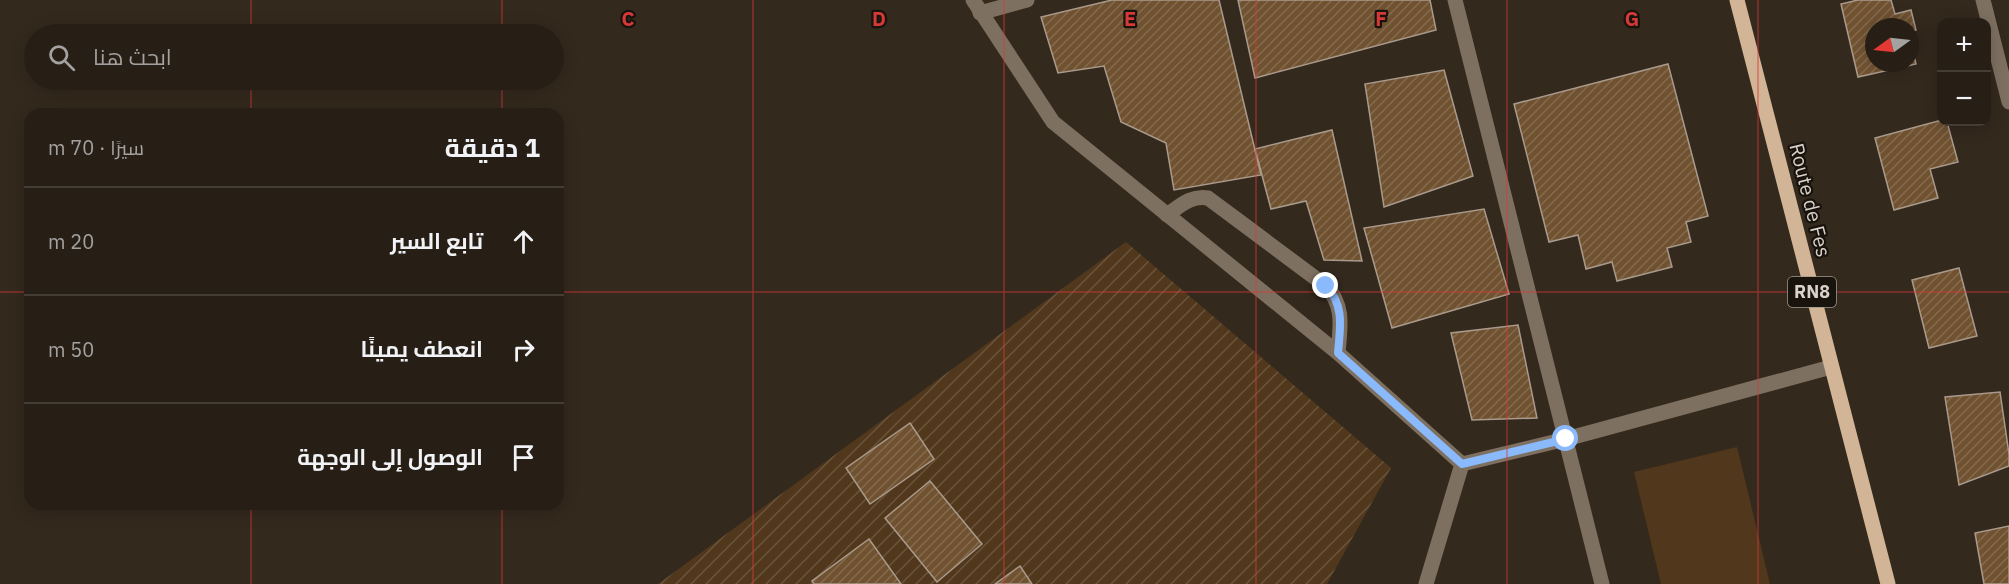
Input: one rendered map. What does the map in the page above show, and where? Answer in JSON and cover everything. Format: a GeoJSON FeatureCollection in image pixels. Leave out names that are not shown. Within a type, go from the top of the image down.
{"type":"FeatureCollection","features":[{"type":"Feature","properties":{"kind":"main road","name":"Route de Fes"},"geometry":{"type":"LineString","coordinates":[[1737,0],[1888,584]]}},
{"type":"Feature","properties":{"kind":"street"},"geometry":{"type":"LineString","coordinates":[[1027,0],[977,6],[1053,122],[1338,353],[1462,464]]}},
{"type":"Feature","properties":{"kind":"street"},"geometry":{"type":"LineString","coordinates":[[1455,0],[1602,584]]}},
{"type":"Feature","properties":{"kind":"street"},"geometry":{"type":"LineString","coordinates":[[1983,0],[2009,102]]}},
{"type":"Feature","properties":{"kind":"street"},"geometry":{"type":"LineString","coordinates":[[1167,215],[1189,200],[1200,196],[1208,198],[1326,286],[1335,295],[1342,317],[1338,353]]}},
{"type":"Feature","properties":{"kind":"street"},"geometry":{"type":"LineString","coordinates":[[1462,464],[1566,439],[1831,367]]}},
{"type":"Feature","properties":{"kind":"street"},"geometry":{"type":"LineString","coordinates":[[1426,584],[1462,464]]}},
{"type":"Feature","properties":{"kind":"shaded area"},"geometry":{"type":"Polygon","coordinates":[[[1126,242],[1391,468],[1327,584],[658,584],[1126,242]]]}},
{"type":"Feature","properties":{"kind":"shaded area"},"geometry":{"type":"Polygon","coordinates":[[[1737,447],[1770,584],[1661,584],[1634,472],[1737,447]]]}},
{"type":"Feature","properties":{"kind":"building"},"geometry":{"type":"Polygon","coordinates":[[[1112,0],[1219,0],[1261,175],[1174,190],[1166,143],[1121,122],[1104,66],[1058,73],[1041,17],[1112,0]]]}},
{"type":"Feature","properties":{"kind":"building"},"geometry":{"type":"Polygon","coordinates":[[[1238,0],[1430,0],[1436,30],[1255,78],[1238,0]]]}},
{"type":"Feature","properties":{"kind":"building"},"geometry":{"type":"Polygon","coordinates":[[[1858,0],[1891,0],[1895,14],[1911,10],[1913,18],[1865,18],[1865,72],[1880,72],[1858,77],[1841,4],[1858,0]]]}},
{"type":"Feature","properties":{"kind":"building"},"geometry":{"type":"Polygon","coordinates":[[[1668,64],[1708,216],[1686,222],[1691,242],[1667,248],[1672,267],[1617,281],[1612,262],[1586,269],[1578,235],[1549,242],[1514,104],[1668,64]]]}},
{"type":"Feature","properties":{"kind":"building"},"geometry":{"type":"Polygon","coordinates":[[[1444,70],[1473,176],[1384,207],[1365,84],[1444,70]]]}},
{"type":"Feature","properties":{"kind":"building"},"geometry":{"type":"Polygon","coordinates":[[[1937,121],[1937,126],[1948,126],[1958,162],[1930,169],[1938,198],[1894,210],[1875,138],[1937,121]]]}},
{"type":"Feature","properties":{"kind":"building"},"geometry":{"type":"Polygon","coordinates":[[[1332,130],[1362,261],[1324,260],[1306,201],[1271,209],[1255,149],[1332,130]]]}},
{"type":"Feature","properties":{"kind":"building"},"geometry":{"type":"Polygon","coordinates":[[[1484,209],[1509,294],[1392,328],[1364,228],[1484,209]]]}},
{"type":"Feature","properties":{"kind":"building"},"geometry":{"type":"Polygon","coordinates":[[[1959,268],[1977,336],[1929,348],[1912,280],[1959,268]]]}},
{"type":"Feature","properties":{"kind":"building"},"geometry":{"type":"Polygon","coordinates":[[[1518,325],[1537,418],[1472,420],[1451,333],[1518,325]]]}},
{"type":"Feature","properties":{"kind":"building"},"geometry":{"type":"Polygon","coordinates":[[[2000,392],[2009,466],[1959,485],[1945,397],[2000,392]]]}},
{"type":"Feature","properties":{"kind":"building"},"geometry":{"type":"Polygon","coordinates":[[[910,423],[934,459],[870,504],[846,468],[910,423]]]}},
{"type":"Feature","properties":{"kind":"building"},"geometry":{"type":"Polygon","coordinates":[[[930,481],[982,544],[937,582],[885,518],[930,481]]]}},
{"type":"Feature","properties":{"kind":"building"},"geometry":{"type":"Polygon","coordinates":[[[2009,526],[2009,584],[1984,584],[1975,533],[2009,526]]]}},
{"type":"Feature","properties":{"kind":"building"},"geometry":{"type":"Polygon","coordinates":[[[869,539],[901,584],[814,584],[812,581],[869,539]]]}},
{"type":"Feature","properties":{"kind":"building"},"geometry":{"type":"Polygon","coordinates":[[[1020,566],[1032,584],[995,584],[1020,566]]]}},
{"type":"Feature","properties":{"kind":"route"},"geometry":{"type":"LineString","coordinates":[[1326,286],[1335,295],[1342,317],[1338,353],[1462,464],[1566,439]]}}]}
